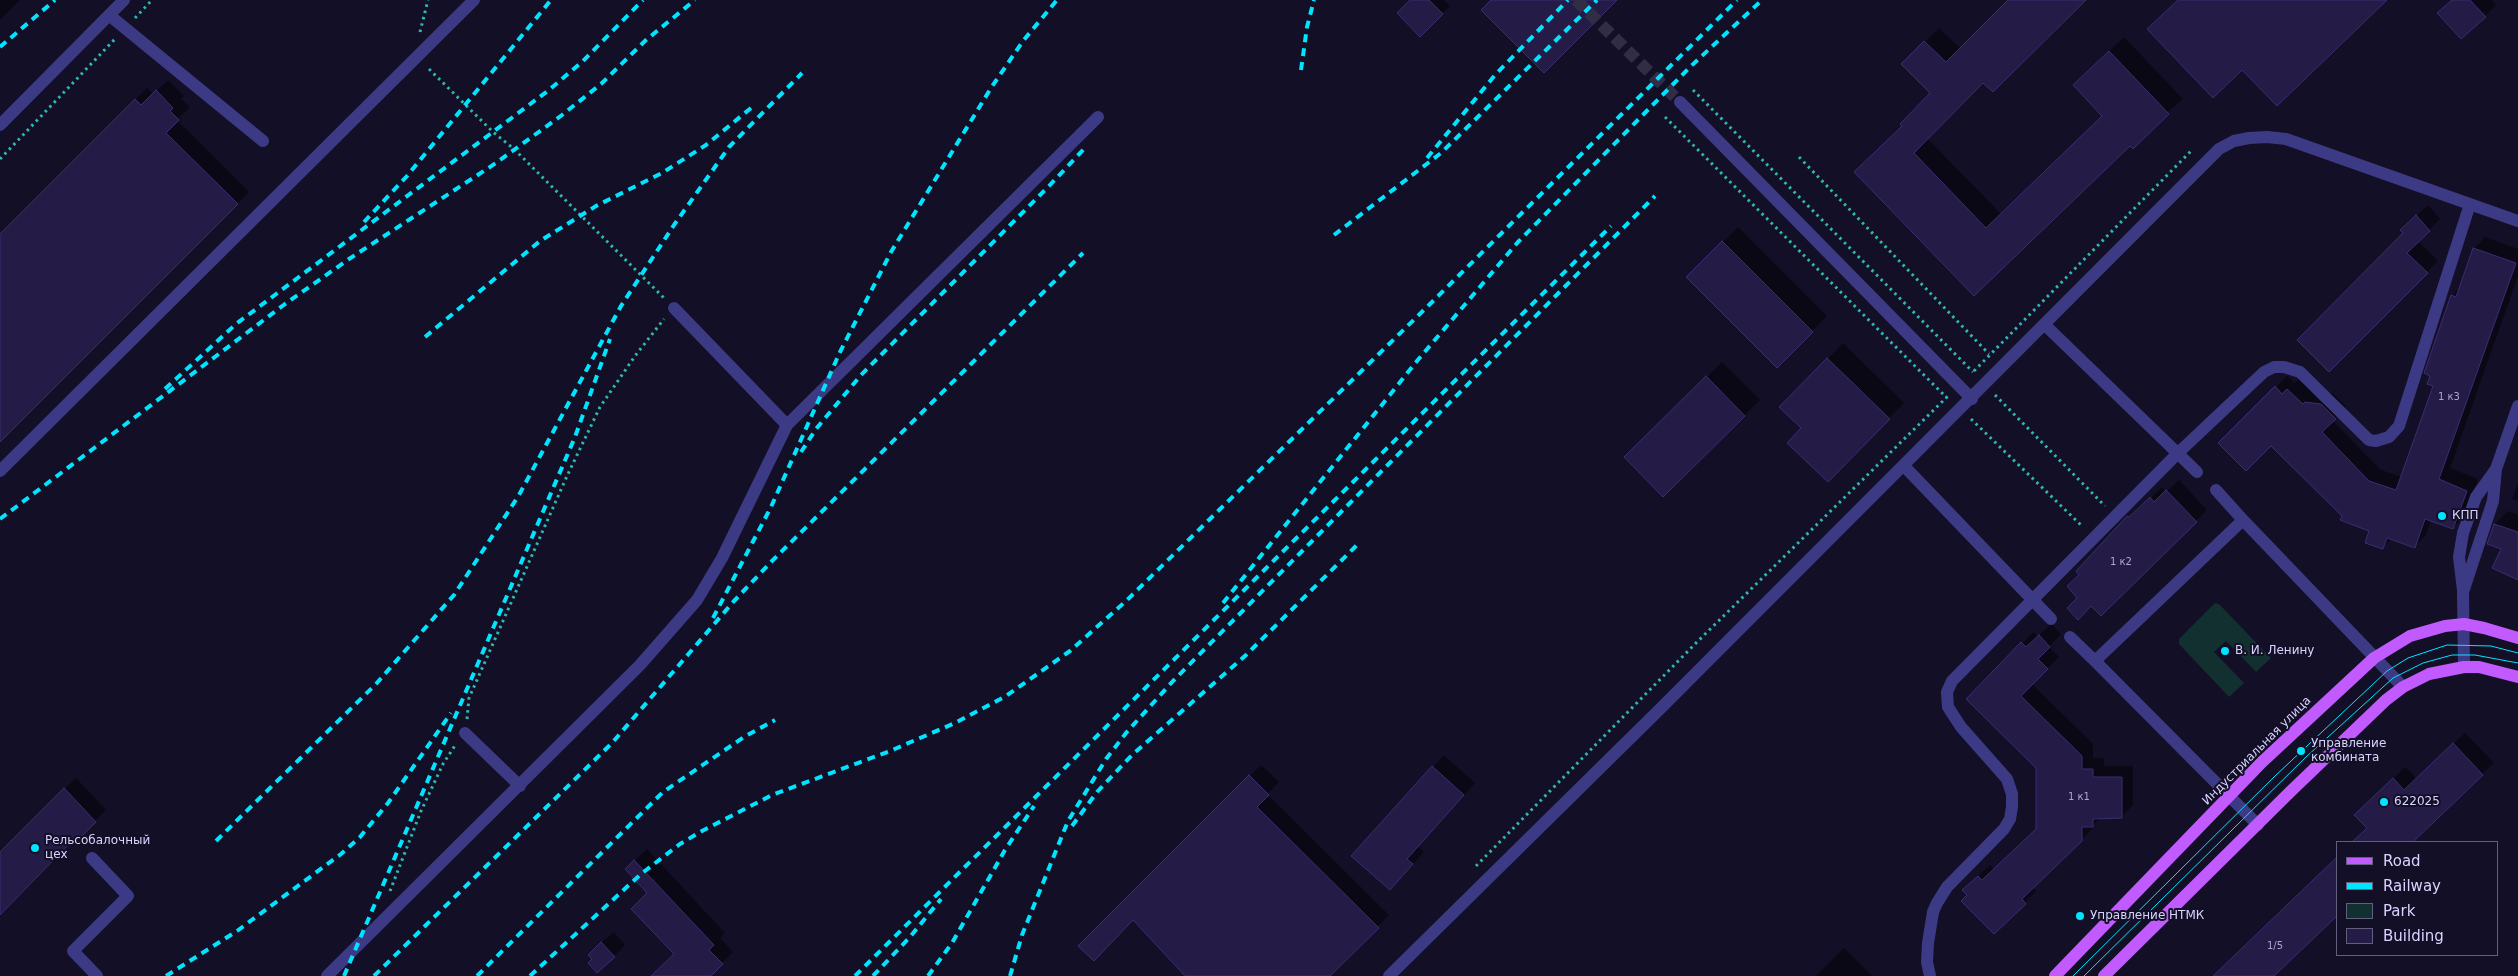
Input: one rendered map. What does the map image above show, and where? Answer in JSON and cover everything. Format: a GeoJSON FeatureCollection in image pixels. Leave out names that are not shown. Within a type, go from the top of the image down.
{"type":"FeatureCollection","features":[{"type":"Feature","properties":{"kind":"main road","name":"Индустриальная улица"},"geometry":{"type":"LineString","coordinates":[[2055,976],[2262,762],[2374,658],[2393,644],[2418,632],[2464,624],[2518,638]]}},
{"type":"Feature","properties":{"kind":"main road"},"geometry":{"type":"LineString","coordinates":[[2104,976],[2258,824],[2386,700],[2402,687],[2429,674],[2464,667],[2488,669],[2518,677]]}},
{"type":"Feature","properties":{"kind":"lane"},"geometry":{"type":"LineString","coordinates":[[0,125],[124,0]]}},
{"type":"Feature","properties":{"kind":"lane"},"geometry":{"type":"LineString","coordinates":[[0,471],[474,0]]}},
{"type":"Feature","properties":{"kind":"lane"},"geometry":{"type":"LineString","coordinates":[[109,15],[263,141]]}},
{"type":"Feature","properties":{"kind":"lane"},"geometry":{"type":"LineString","coordinates":[[1680,102],[1972,399]]}},
{"type":"Feature","properties":{"kind":"lane"},"geometry":{"type":"LineString","coordinates":[[327,976],[640,665],[697,600],[722,558],[787,425],[1098,117]]}},
{"type":"Feature","properties":{"kind":"lane"},"geometry":{"type":"LineString","coordinates":[[1389,976],[2046,326],[2205,163],[2220,150],[2234,141],[2267,137],[2286,139],[2518,221]]}},
{"type":"Feature","properties":{"kind":"lane"},"geometry":{"type":"LineString","coordinates":[[1930,976],[1927,962],[1932,912],[1947,887],[2004,829],[2010,819],[2012,808],[2012,794],[2006,779],[1948,707],[1947,692],[1952,681],[2034,601],[2178,454],[2259,376],[2274,367],[2292,368],[2300,372],[2369,440],[2376,441],[2390,437],[2399,426],[2470,204]]}},
{"type":"Feature","properties":{"kind":"lane"},"geometry":{"type":"LineString","coordinates":[[674,308],[787,425]]}},
{"type":"Feature","properties":{"kind":"lane"},"geometry":{"type":"LineString","coordinates":[[2046,326],[2197,472]]}},
{"type":"Feature","properties":{"kind":"lane"},"geometry":{"type":"LineString","coordinates":[[2463,592],[2494,501],[2496,469],[2518,406]]}},
{"type":"Feature","properties":{"kind":"lane"},"geometry":{"type":"LineString","coordinates":[[1904,466],[2051,619]]}},
{"type":"Feature","properties":{"kind":"lane"},"geometry":{"type":"LineString","coordinates":[[2464,667],[2463,592],[2460,557],[2463,533],[2476,497],[2496,469]]}},
{"type":"Feature","properties":{"kind":"lane"},"geometry":{"type":"LineString","coordinates":[[2216,490],[2402,687]]}},
{"type":"Feature","properties":{"kind":"lane"},"geometry":{"type":"LineString","coordinates":[[2095,661],[2243,520]]}},
{"type":"Feature","properties":{"kind":"lane"},"geometry":{"type":"LineString","coordinates":[[2070,637],[2258,824]]}},
{"type":"Feature","properties":{"kind":"lane"},"geometry":{"type":"LineString","coordinates":[[465,733],[520,786]]}},
{"type":"Feature","properties":{"kind":"lane"},"geometry":{"type":"LineString","coordinates":[[92,858],[128,896],[73,951],[96,976]]}},
{"type":"Feature","properties":{"kind":"path"},"geometry":{"type":"LineString","coordinates":[[0,159],[152,0]]}},
{"type":"Feature","properties":{"kind":"path"},"geometry":{"type":"LineString","coordinates":[[420,32],[428,0]]}},
{"type":"Feature","properties":{"kind":"path"},"geometry":{"type":"LineString","coordinates":[[387,900],[434,782],[443,764],[465,733],[469,698],[567,476],[600,407],[635,356],[674,308],[514,149],[493,132],[429,69]]}},
{"type":"Feature","properties":{"kind":"path"},"geometry":{"type":"LineString","coordinates":[[1693,90],[2116,517]]}},
{"type":"Feature","properties":{"kind":"path"},"geometry":{"type":"LineString","coordinates":[[1471,871],[1695,644],[1972,372],[2191,151]]}},
{"type":"Feature","properties":{"kind":"path"},"geometry":{"type":"LineString","coordinates":[[1799,157],[1989,354]]}},
{"type":"Feature","properties":{"kind":"green space"},"geometry":{"type":"Polygon","coordinates":[[[2215,603],[2219,604],[2271,658],[2256,672],[2226,641],[2214,652],[2244,683],[2229,697],[2179,644],[2179,639],[2215,603]]]}},
{"type":"Feature","properties":{"kind":"building"},"geometry":{"type":"Polygon","coordinates":[[[1410,0],[1429,0],[1443,14],[1420,37],[1397,13],[1410,0]]]}},
{"type":"Feature","properties":{"kind":"building"},"geometry":{"type":"Polygon","coordinates":[[[1491,0],[1617,0],[1544,73],[1481,10],[1491,0]]]}},
{"type":"Feature","properties":{"kind":"building"},"geometry":{"type":"Polygon","coordinates":[[[2008,0],[2086,0],[1993,92],[1983,83],[1914,153],[1986,228],[2102,116],[2073,85],[2109,51],[2169,114],[2133,149],[2130,146],[1974,296],[1854,172],[1902,126],[1900,124],[1930,93],[1901,64],[1924,41],[1946,62],[2008,0]]]}},
{"type":"Feature","properties":{"kind":"building"},"geometry":{"type":"Polygon","coordinates":[[[2178,0],[2387,0],[2277,106],[2242,70],[2213,98],[2147,29],[2178,0]]]}},
{"type":"Feature","properties":{"kind":"building"},"geometry":{"type":"Polygon","coordinates":[[[2452,0],[2470,0],[2486,17],[2461,39],[2437,13],[2452,0]]]}},
{"type":"Feature","properties":{"kind":"building"},"geometry":{"type":"Polygon","coordinates":[[[156,90],[173,108],[170,111],[179,120],[166,133],[238,204],[0,442],[0,234],[135,99],[141,105],[156,90]]]}},
{"type":"Feature","properties":{"kind":"building"},"geometry":{"type":"Polygon","coordinates":[[[2416,215],[2430,231],[2407,253],[2428,273],[2329,372],[2297,340],[2403,233],[2400,230],[2416,215]]]}},
{"type":"Feature","properties":{"kind":"building"},"geometry":{"type":"Polygon","coordinates":[[[1722,241],[1813,332],[1777,368],[1686,277],[1722,241]]]}},
{"type":"Feature","properties":{"kind":"building"},"geometry":{"type":"Polygon","coordinates":[[[2473,248],[2516,263],[2439,479],[2467,491],[2453,529],[2425,519],[2415,548],[2387,538],[2383,549],[2365,543],[2369,531],[2340,520],[2342,516],[2271,446],[2246,471],[2218,443],[2275,386],[2282,394],[2287,389],[2303,404],[2305,402],[2321,404],[2336,419],[2322,432],[2369,481],[2396,490],[2433,386],[2427,384],[2430,376],[2424,373],[2451,295],[2456,297],[2473,248]]]}},
{"type":"Feature","properties":{"kind":"building"},"geometry":{"type":"Polygon","coordinates":[[[1827,358],[1890,419],[1828,482],[1787,443],[1801,428],[1779,407],[1827,358]]]}},
{"type":"Feature","properties":{"kind":"building"},"geometry":{"type":"Polygon","coordinates":[[[1706,376],[1745,416],[1663,497],[1624,457],[1706,376]]]}},
{"type":"Feature","properties":{"kind":"building"},"geometry":{"type":"Polygon","coordinates":[[[2166,490],[2197,522],[2101,616],[2091,606],[2078,620],[2067,608],[2077,598],[2067,586],[2079,575],[2076,571],[2127,516],[2129,517],[2150,497],[2154,502],[2166,490]]]}},
{"type":"Feature","properties":{"kind":"building"},"geometry":{"type":"Polygon","coordinates":[[[2494,524],[2518,532],[2518,580],[2492,568],[2501,549],[2487,544],[2494,524]]]}},
{"type":"Feature","properties":{"kind":"building"},"geometry":{"type":"Polygon","coordinates":[[[2039,635],[2050,647],[2038,659],[2048,669],[2021,696],[2082,756],[2082,769],[2093,769],[2093,777],[2122,777],[2122,818],[2093,819],[2093,827],[2082,827],[2082,841],[2022,899],[2026,904],[1994,934],[1961,901],[1967,895],[1962,890],[1978,876],[1982,880],[2036,829],[2036,768],[1966,699],[2021,642],[2026,647],[2039,635]]]}},
{"type":"Feature","properties":{"kind":"building"},"geometry":{"type":"Polygon","coordinates":[[[2453,743],[2483,775],[2414,841],[2353,841],[2367,828],[2354,815],[2393,778],[2404,790],[2453,743]]]}},
{"type":"Feature","properties":{"kind":"building"},"geometry":{"type":"Polygon","coordinates":[[[1432,766],[1464,795],[1407,859],[1413,864],[1390,890],[1351,856],[1432,766]]]}},
{"type":"Feature","properties":{"kind":"building"},"geometry":{"type":"Polygon","coordinates":[[[1249,775],[1269,795],[1257,807],[1379,928],[1330,976],[1185,976],[1133,920],[1094,961],[1078,946],[1249,775]]]}},
{"type":"Feature","properties":{"kind":"building","name":"Рельсобалочный цех"},"geometry":{"type":"Polygon","coordinates":[[[64,788],[96,822],[75,843],[72,841],[0,915],[0,852],[64,788]]]}},
{"type":"Feature","properties":{"kind":"building"},"geometry":{"type":"Polygon","coordinates":[[[2336,858],[2336,917],[2274,976],[2213,976],[2336,858]]]}},
{"type":"Feature","properties":{"kind":"building"},"geometry":{"type":"Polygon","coordinates":[[[634,860],[714,945],[709,950],[723,964],[711,976],[651,976],[674,954],[631,909],[647,893],[625,869],[634,860]]]}},
{"type":"Feature","properties":{"kind":"building"},"geometry":{"type":"Polygon","coordinates":[[[601,942],[615,957],[597,973],[588,963],[592,959],[588,955],[601,942]]]}},
{"type":"Feature","properties":{"kind":"tunnel"},"geometry":{"type":"LineString","coordinates":[[1576,0],[1680,102]]}},
{"type":"Feature","properties":{"kind":"tram line"},"geometry":{"type":"LineString","coordinates":[[2073,976],[2275,776],[2387,671],[2408,658],[2447,645],[2491,646],[2518,653]]}},
{"type":"Feature","properties":{"kind":"tram line"},"geometry":{"type":"LineString","coordinates":[[2084,976],[2306,757],[2393,678],[2423,663],[2452,655],[2475,655],[2518,663]]}},
{"type":"Feature","properties":{"kind":"railway"},"geometry":{"type":"LineString","coordinates":[[0,47],[55,0]]}},
{"type":"Feature","properties":{"kind":"railway"},"geometry":{"type":"LineString","coordinates":[[364,222],[407,176],[551,0]]}},
{"type":"Feature","properties":{"kind":"railway"},"geometry":{"type":"LineString","coordinates":[[165,389],[236,324],[549,90],[583,61],[643,0]]}},
{"type":"Feature","properties":{"kind":"railway"},"geometry":{"type":"LineString","coordinates":[[0,519],[285,304],[349,259],[496,163],[562,115],[601,84],[646,40],[695,0]]}},
{"type":"Feature","properties":{"kind":"railway"},"geometry":{"type":"LineString","coordinates":[[713,618],[771,507],[840,352],[891,252],[991,88],[1023,41],[1057,0]]}},
{"type":"Feature","properties":{"kind":"railway"},"geometry":{"type":"LineString","coordinates":[[1301,70],[1307,27],[1314,0]]}},
{"type":"Feature","properties":{"kind":"railway"},"geometry":{"type":"LineString","coordinates":[[1427,158],[1495,75],[1568,0]]}},
{"type":"Feature","properties":{"kind":"railway"},"geometry":{"type":"LineString","coordinates":[[1334,235],[1441,153],[1597,0]]}},
{"type":"Feature","properties":{"kind":"railway"},"geometry":{"type":"LineString","coordinates":[[530,976],[641,874],[680,844],[772,795],[890,751],[955,723],[1006,696],[1070,651],[1126,601],[1737,0]]}},
{"type":"Feature","properties":{"kind":"railway"},"geometry":{"type":"LineString","coordinates":[[1223,603],[1417,361],[1518,242],[1690,67],[1762,0]]}},
{"type":"Feature","properties":{"kind":"railway"},"geometry":{"type":"LineString","coordinates":[[216,841],[376,684],[454,595],[519,495],[621,306],[674,225],[729,147],[802,73]]}},
{"type":"Feature","properties":{"kind":"railway"},"geometry":{"type":"LineString","coordinates":[[425,337],[540,241],[596,206],[662,173],[706,145],[751,108]]}},
{"type":"Feature","properties":{"kind":"railway"},"geometry":{"type":"LineString","coordinates":[[801,452],[816,429],[861,375],[1084,149]]}},
{"type":"Feature","properties":{"kind":"railway"},"geometry":{"type":"LineString","coordinates":[[1010,976],[1022,935],[1068,821],[1106,759],[1126,733],[1173,681],[1655,196]]}},
{"type":"Feature","properties":{"kind":"railway"},"geometry":{"type":"LineString","coordinates":[[855,976],[1611,226]]}},
{"type":"Feature","properties":{"kind":"railway"},"geometry":{"type":"LineString","coordinates":[[374,976],[612,743],[734,601],[772,561],[1083,253]]}},
{"type":"Feature","properties":{"kind":"railway"},"geometry":{"type":"LineString","coordinates":[[344,976],[575,437],[610,339]]}},
{"type":"Feature","properties":{"kind":"railway"},"geometry":{"type":"LineString","coordinates":[[1072,826],[1097,792],[1132,755],[1246,655],[1358,544]]}},
{"type":"Feature","properties":{"kind":"railway"},"geometry":{"type":"LineString","coordinates":[[166,976],[237,931],[341,854],[360,837],[388,803],[451,713]]}},
{"type":"Feature","properties":{"kind":"railway"},"geometry":{"type":"LineString","coordinates":[[477,976],[663,792],[744,737],[775,720]]}},
{"type":"Feature","properties":{"kind":"railway"},"geometry":{"type":"LineString","coordinates":[[928,976],[952,943],[1005,850],[1034,806]]}},
{"type":"Feature","properties":{"kind":"railway"},"geometry":{"type":"LineString","coordinates":[[873,976],[910,937],[941,899]]}},
{"type":"Feature","properties":{"kind":"place","name":"КПП"},"geometry":{"type":"Point","coordinates":[2442,516]}},
{"type":"Feature","properties":{"kind":"place","name":"В. И. Ленину"},"geometry":{"type":"Point","coordinates":[2225,651]}},
{"type":"Feature","properties":{"kind":"place","name":"Управление комбината"},"geometry":{"type":"Point","coordinates":[2301,751]}},
{"type":"Feature","properties":{"kind":"place","name":"622025"},"geometry":{"type":"Point","coordinates":[2384,802]}},
{"type":"Feature","properties":{"kind":"place","name":"Рельсобалочный цех"},"geometry":{"type":"Point","coordinates":[35,848]}},
{"type":"Feature","properties":{"kind":"place","name":"Управление НТМК"},"geometry":{"type":"Point","coordinates":[2080,916]}}]}
